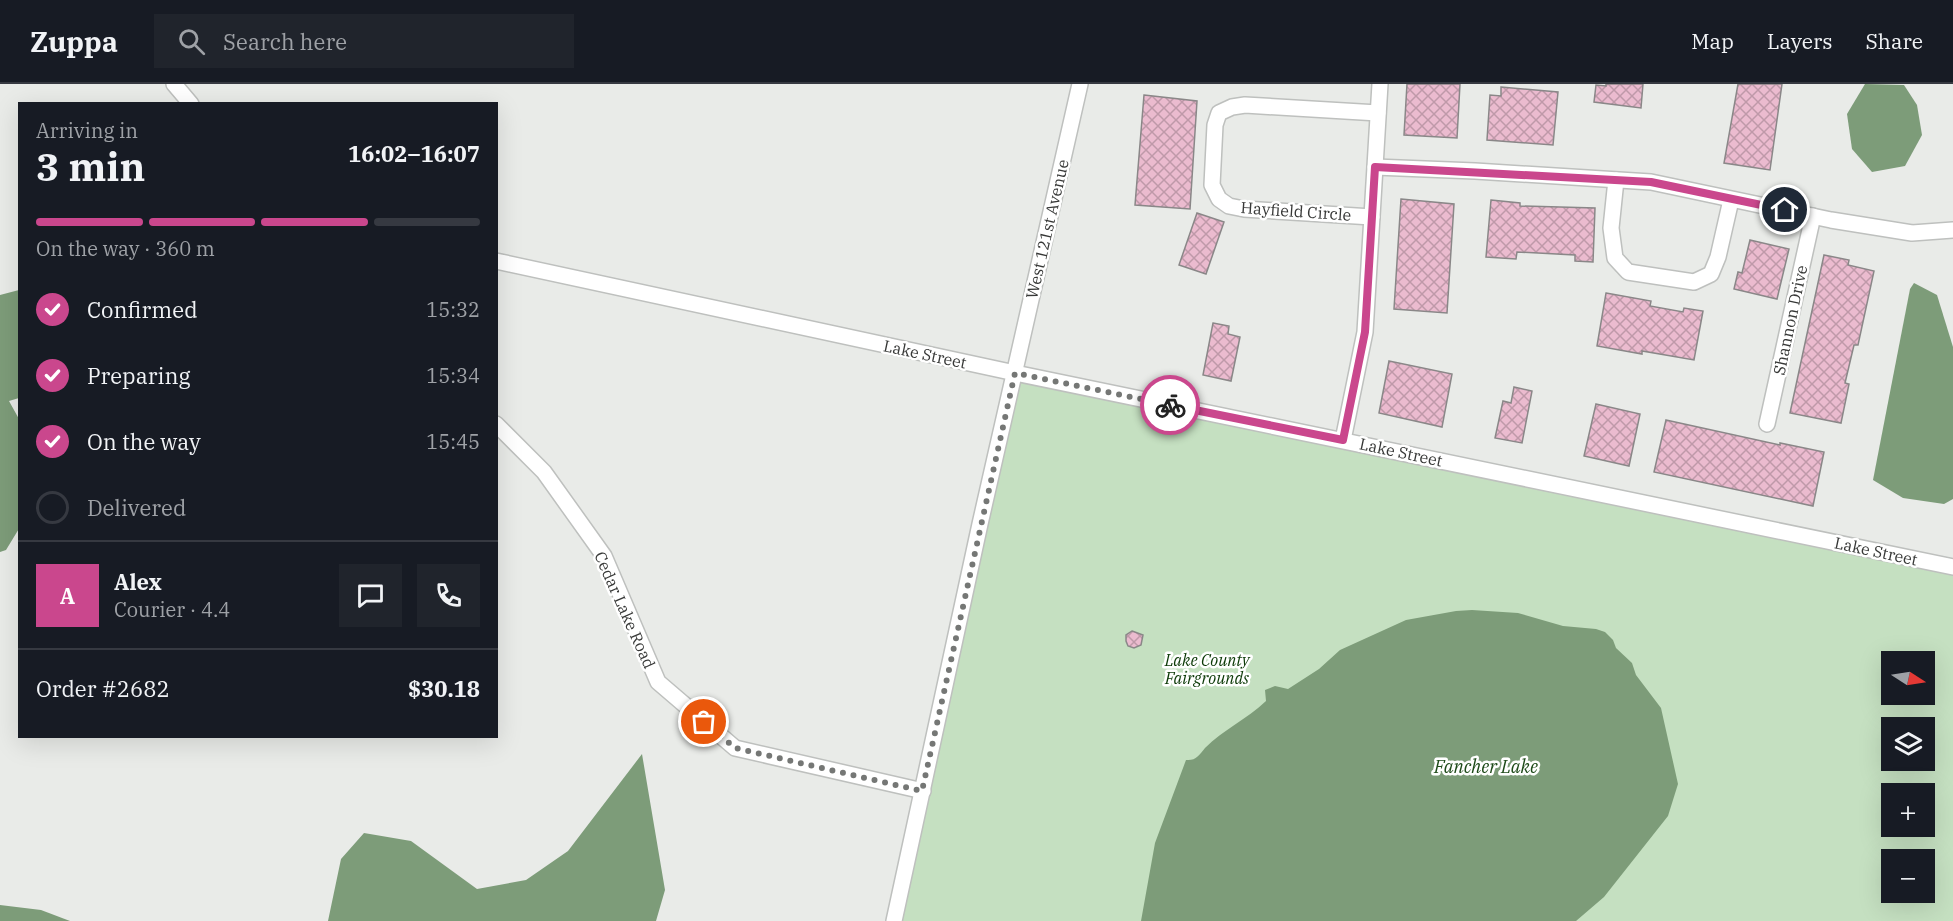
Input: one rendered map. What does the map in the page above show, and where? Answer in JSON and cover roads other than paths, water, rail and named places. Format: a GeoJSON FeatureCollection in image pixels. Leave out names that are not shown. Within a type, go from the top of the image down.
{"type":"FeatureCollection","features":[{"type":"Feature","properties":{"kind":"street"},"geometry":{"type":"LineString","coordinates":[[174,84],[189,102]]}},
{"type":"Feature","properties":{"kind":"street","name":"West 121st Avenue"},"geometry":{"type":"LineString","coordinates":[[894,921],[1080,84]]}},
{"type":"Feature","properties":{"kind":"street"},"geometry":{"type":"LineString","coordinates":[[1343,440],[1365,332],[1380,84]]}},
{"type":"Feature","properties":{"kind":"street","name":"Hayfield Circle"},"geometry":{"type":"LineString","coordinates":[[1372,217],[1244,209],[1229,206],[1219,199],[1212,185],[1215,125],[1219,113],[1232,107],[1245,105],[1378,113]]}},
{"type":"Feature","properties":{"kind":"street"},"geometry":{"type":"LineString","coordinates":[[1375,167],[1651,182],[1731,200],[1912,233],[1953,230]]}},
{"type":"Feature","properties":{"kind":"street"},"geometry":{"type":"LineString","coordinates":[[1616,180],[1611,228],[1616,258],[1629,272],[1695,282],[1711,274],[1718,257],[1731,200]]}},
{"type":"Feature","properties":{"kind":"street","name":"Shannon Drive"},"geometry":{"type":"LineString","coordinates":[[1767,424],[1813,216]]}},
{"type":"Feature","properties":{"kind":"street","name":"Lake Street"},"geometry":{"type":"LineString","coordinates":[[498,261],[1015,373],[1953,567]]}},
{"type":"Feature","properties":{"kind":"street","name":"Cedar Lake Road"},"geometry":{"type":"LineString","coordinates":[[498,426],[544,472],[603,556],[658,682],[735,748],[922,791]]}},
{"type":"Feature","properties":{"kind":"water"},"geometry":{"type":"Polygon","coordinates":[[[1865,84],[1904,85],[1917,105],[1922,135],[1905,166],[1872,172],[1852,149],[1847,114],[1865,84]]]}},
{"type":"Feature","properties":{"kind":"water"},"geometry":{"type":"Polygon","coordinates":[[[1914,283],[1937,295],[1953,347],[1953,499],[1944,504],[1903,498],[1873,480],[1910,289],[1914,283]]]}},
{"type":"Feature","properties":{"kind":"water"},"geometry":{"type":"Polygon","coordinates":[[[18,290],[18,398],[9,401],[18,417],[18,530],[6,550],[0,552],[0,295],[18,290]]]}},
{"type":"Feature","properties":{"kind":"water","name":"Fancher Lake"},"geometry":{"type":"Polygon","coordinates":[[[1472,610],[1518,613],[1563,626],[1605,632],[1613,640],[1616,648],[1632,663],[1636,675],[1661,708],[1678,784],[1668,816],[1604,897],[1576,921],[1141,921],[1155,843],[1186,760],[1197,757],[1212,742],[1266,701],[1265,690],[1275,686],[1288,689],[1319,669],[1340,650],[1406,620],[1472,610]]]}},
{"type":"Feature","properties":{"kind":"water"},"geometry":{"type":"Polygon","coordinates":[[[642,754],[665,890],[656,921],[328,921],[341,859],[364,833],[411,841],[477,889],[526,880],[568,851],[642,754]]]}},
{"type":"Feature","properties":{"kind":"water"},"geometry":{"type":"Polygon","coordinates":[[[0,905],[41,910],[70,921],[0,921],[0,905]]]}},
{"type":"Feature","properties":{"kind":"park label","name":"Lake County Fairgrounds"},"geometry":{"type":"Point","coordinates":[1207,669]}}]}
